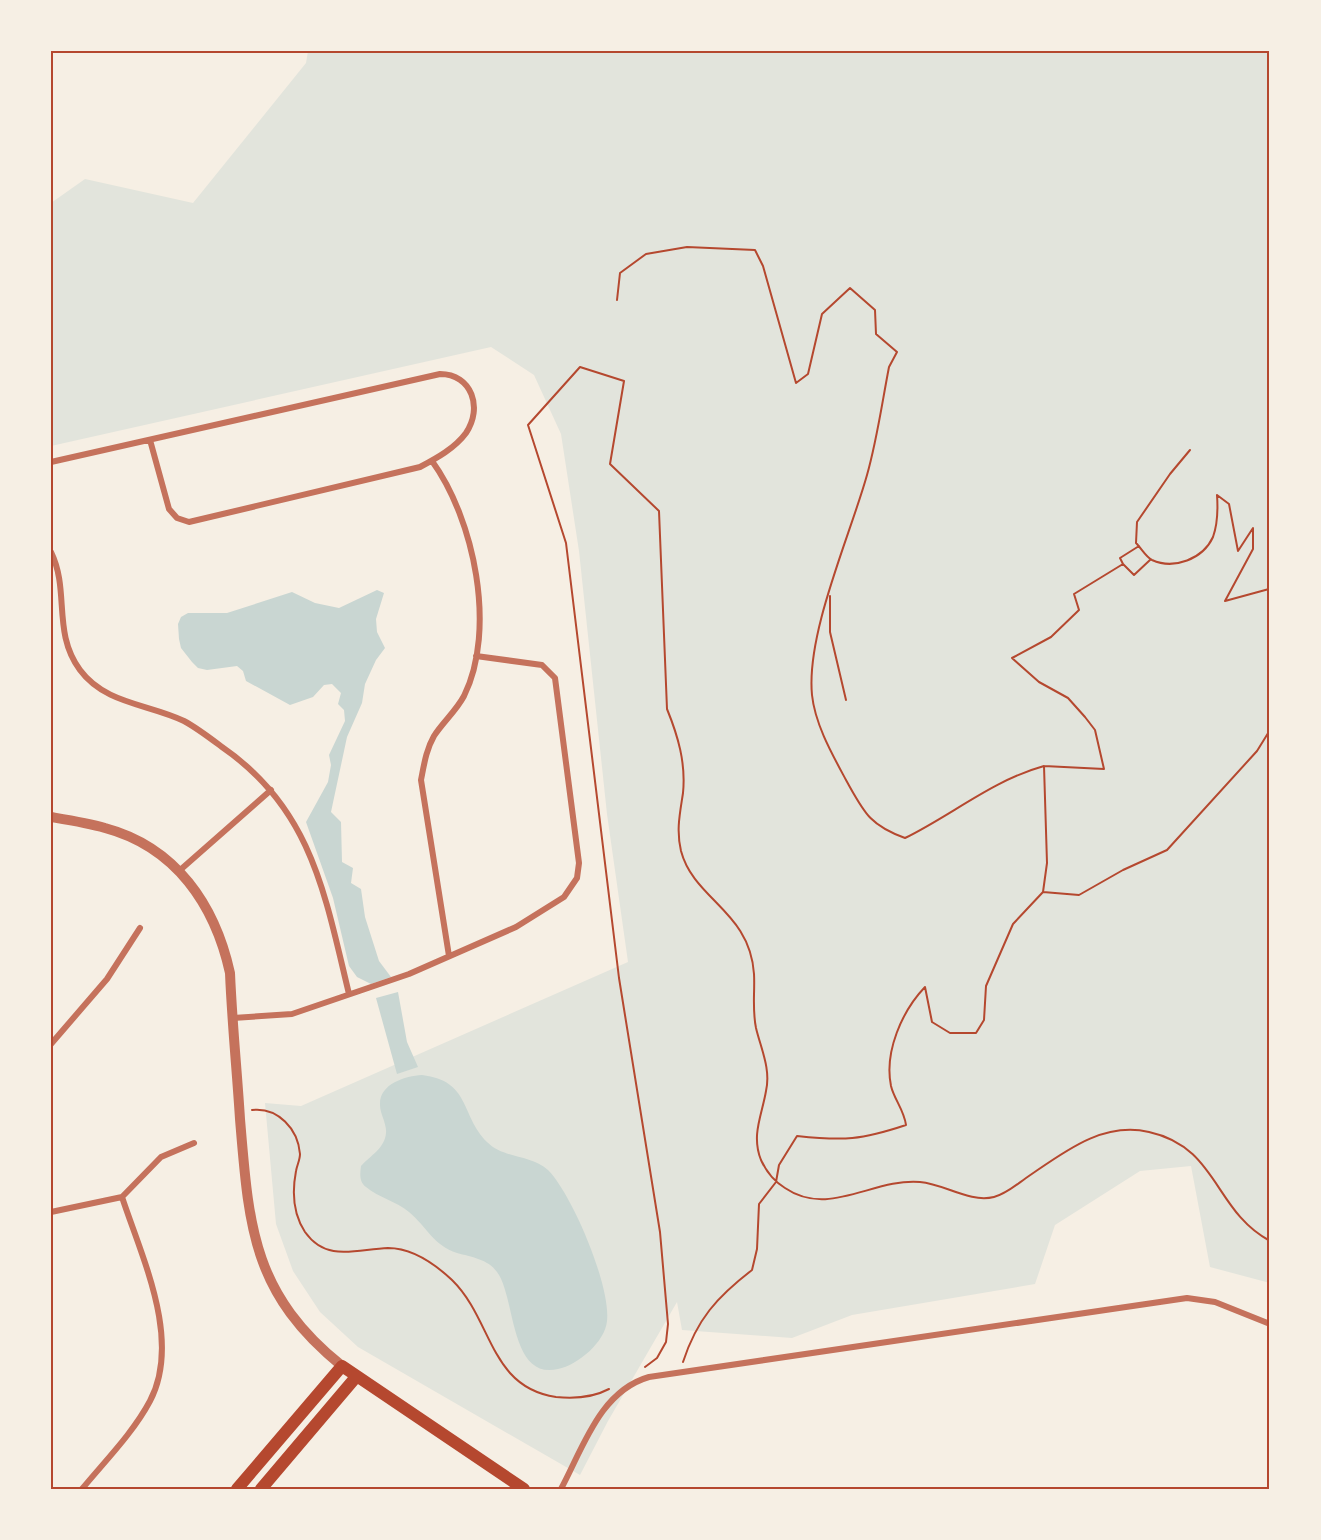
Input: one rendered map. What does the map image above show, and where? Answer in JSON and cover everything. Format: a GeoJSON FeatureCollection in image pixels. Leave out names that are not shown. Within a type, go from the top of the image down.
{"type":"FeatureCollection","features":[{"type":"Feature","properties":{"kind":"main road"},"geometry":{"type":"LineString","coordinates":[[237,1489],[342,1366],[525,1489]]}},
{"type":"Feature","properties":{"kind":"main road"},"geometry":{"type":"LineString","coordinates":[[261,1489],[356,1377]]}},
{"type":"Feature","properties":{"kind":"street"},"geometry":{"type":"LineString","coordinates":[[51,462],[150,440],[450,374],[467,384],[474,403],[473,414],[465,434],[432,461],[401,473],[189,522],[177,518],[169,509],[150,440]]}},
{"type":"Feature","properties":{"kind":"street"},"geometry":{"type":"LineString","coordinates":[[432,461],[455,499],[471,548],[478,612],[476,656],[464,696],[434,737],[425,757],[421,780],[449,956]]}},
{"type":"Feature","properties":{"kind":"street"},"geometry":{"type":"LineString","coordinates":[[51,552],[60,585],[62,627],[68,650],[80,671],[98,688],[119,700],[154,708],[186,722],[236,756],[272,790],[301,832],[324,888],[349,994]]}},
{"type":"Feature","properties":{"kind":"street"},"geometry":{"type":"LineString","coordinates":[[232,1018],[292,1014],[409,974],[516,927],[564,897],[574,885],[579,871],[555,678],[542,665],[476,656]]}},
{"type":"Feature","properties":{"kind":"street"},"geometry":{"type":"LineString","coordinates":[[179,871],[272,790]]}},
{"type":"Feature","properties":{"kind":"street"},"geometry":{"type":"LineString","coordinates":[[51,817],[106,828],[133,838],[158,853],[179,871],[198,894],[213,918],[224,945],[230,973],[247,1202],[259,1256],[284,1306],[314,1342],[342,1366]]}},
{"type":"Feature","properties":{"kind":"street"},"geometry":{"type":"LineString","coordinates":[[51,1044],[107,979],[140,928]]}},
{"type":"Feature","properties":{"kind":"street"},"geometry":{"type":"LineString","coordinates":[[51,1212],[122,1197],[161,1157],[194,1143]]}},
{"type":"Feature","properties":{"kind":"street"},"geometry":{"type":"LineString","coordinates":[[82,1489],[150,1401],[161,1371],[163,1340],[158,1309],[122,1197]]}},
{"type":"Feature","properties":{"kind":"street"},"geometry":{"type":"LineString","coordinates":[[561,1489],[599,1416],[614,1395],[637,1381],[680,1371],[1187,1298],[1215,1302],[1270,1324]]}},
{"type":"Feature","properties":{"kind":"path"},"geometry":{"type":"LineString","coordinates":[[617,300],[620,273],[646,254],[687,247],[755,250],[763,266],[795,382],[808,374],[822,314],[850,288],[875,310],[876,334],[897,352],[889,367],[868,473],[830,590],[813,655],[812,696],[824,736],[861,807],[881,829],[905,838],[940,821],[977,796],[1019,773],[1044,766],[1104,769],[1095,730],[1085,717],[1068,698],[1039,682],[1012,658],[1051,638],[1079,610],[1074,594],[1122,564]]}},
{"type":"Feature","properties":{"kind":"path"},"geometry":{"type":"LineString","coordinates":[[642,1369],[657,1358],[666,1342],[668,1324],[660,1232],[620,978],[566,543],[528,425],[580,367],[624,381],[610,464],[659,511],[667,709],[678,735],[683,763],[683,792],[677,820],[682,853],[697,882],[738,925],[749,949],[754,974],[752,1001],[767,1072],[766,1091],[756,1135],[761,1161],[776,1182],[797,1196],[823,1201],[849,1196],[877,1185],[907,1181],[937,1185],[979,1198],[993,1197],[1006,1192],[1072,1147],[1095,1135],[1121,1130],[1148,1131],[1173,1139],[1195,1154],[1212,1174],[1224,1197],[1240,1218],[1270,1240]]}},
{"type":"Feature","properties":{"kind":"path"},"geometry":{"type":"LineString","coordinates":[[1190,450],[1170,474],[1137,522],[1136,543],[1150,560],[1172,565],[1186,562],[1212,539],[1218,518],[1217,495],[1229,504],[1238,550],[1253,528],[1253,549],[1225,601],[1269,589],[1270,591]]}},
{"type":"Feature","properties":{"kind":"path"},"geometry":{"type":"LineString","coordinates":[[1139,546],[1120,558],[1122,564],[1134,575],[1150,560]]}},
{"type":"Feature","properties":{"kind":"path"},"geometry":{"type":"LineString","coordinates":[[830,590],[830,632],[846,700]]}},
{"type":"Feature","properties":{"kind":"path"},"geometry":{"type":"LineString","coordinates":[[1043,892],[1079,896],[1124,870],[1167,850],[1257,751],[1270,730]]}},
{"type":"Feature","properties":{"kind":"path"},"geometry":{"type":"LineString","coordinates":[[680,1371],[697,1326],[730,1287],[752,1270],[757,1249],[759,1204],[776,1182],[779,1166],[797,1136],[839,1140],[869,1138],[906,1125],[905,1115],[891,1087],[889,1058],[911,1002],[925,987],[932,1022],[950,1033],[976,1033],[984,1020],[986,986],[1014,924],[1043,892],[1047,863],[1044,766]]}},
{"type":"Feature","properties":{"kind":"path"},"geometry":{"type":"LineString","coordinates":[[240,1112],[257,1110],[274,1114],[288,1124],[298,1139],[300,1157],[294,1199],[296,1214],[313,1242],[326,1251],[342,1253],[390,1248],[414,1253],[435,1266],[466,1296],[478,1315],[495,1356],[509,1374],[527,1388],[549,1396],[574,1399],[599,1394],[616,1384]]}},
{"type":"Feature","properties":{"kind":"shaded area"},"geometry":{"type":"Polygon","coordinates":[[[308,51],[1270,51],[1270,1283],[1210,1267],[1191,1166],[1140,1171],[1055,1225],[1035,1284],[852,1315],[792,1338],[682,1330],[677,1302],[608,1421],[580,1475],[358,1347],[320,1312],[293,1271],[276,1224],[265,1103],[301,1106],[628,962],[607,814],[579,551],[561,434],[534,375],[491,347],[51,446],[51,203],[85,179],[193,203],[306,63],[308,51]]]}},
{"type":"Feature","properties":{"kind":"shaded area"},"geometry":{"type":"Polygon","coordinates":[[[377,590],[384,593],[376,619],[377,632],[385,648],[376,660],[365,684],[362,703],[347,737],[331,812],[341,822],[342,862],[353,868],[351,883],[361,889],[365,917],[379,961],[391,977],[371,984],[357,977],[349,966],[333,898],[306,822],[328,782],[331,765],[329,755],[345,721],[344,710],[338,704],[341,693],[332,684],[324,685],[313,697],[290,705],[246,681],[243,671],[237,666],[207,670],[198,668],[181,648],[178,624],[181,617],[188,613],[227,613],[292,592],[315,603],[339,608],[377,590]]]}},
{"type":"Feature","properties":{"kind":"shaded area"},"geometry":{"type":"Polygon","coordinates":[[[398,992],[407,1042],[418,1067],[397,1074],[376,998],[398,992]]]}},
{"type":"Feature","properties":{"kind":"shaded area"},"geometry":{"type":"Polygon","coordinates":[[[422,1075],[438,1078],[449,1084],[463,1101],[478,1132],[487,1142],[501,1151],[541,1165],[558,1182],[568,1199],[588,1241],[607,1305],[607,1321],[601,1337],[582,1358],[574,1363],[558,1369],[542,1369],[530,1362],[516,1334],[508,1299],[497,1272],[484,1261],[442,1246],[409,1212],[371,1191],[362,1183],[361,1166],[380,1147],[385,1138],[385,1123],[380,1105],[384,1092],[394,1082],[422,1075]]]}}]}
